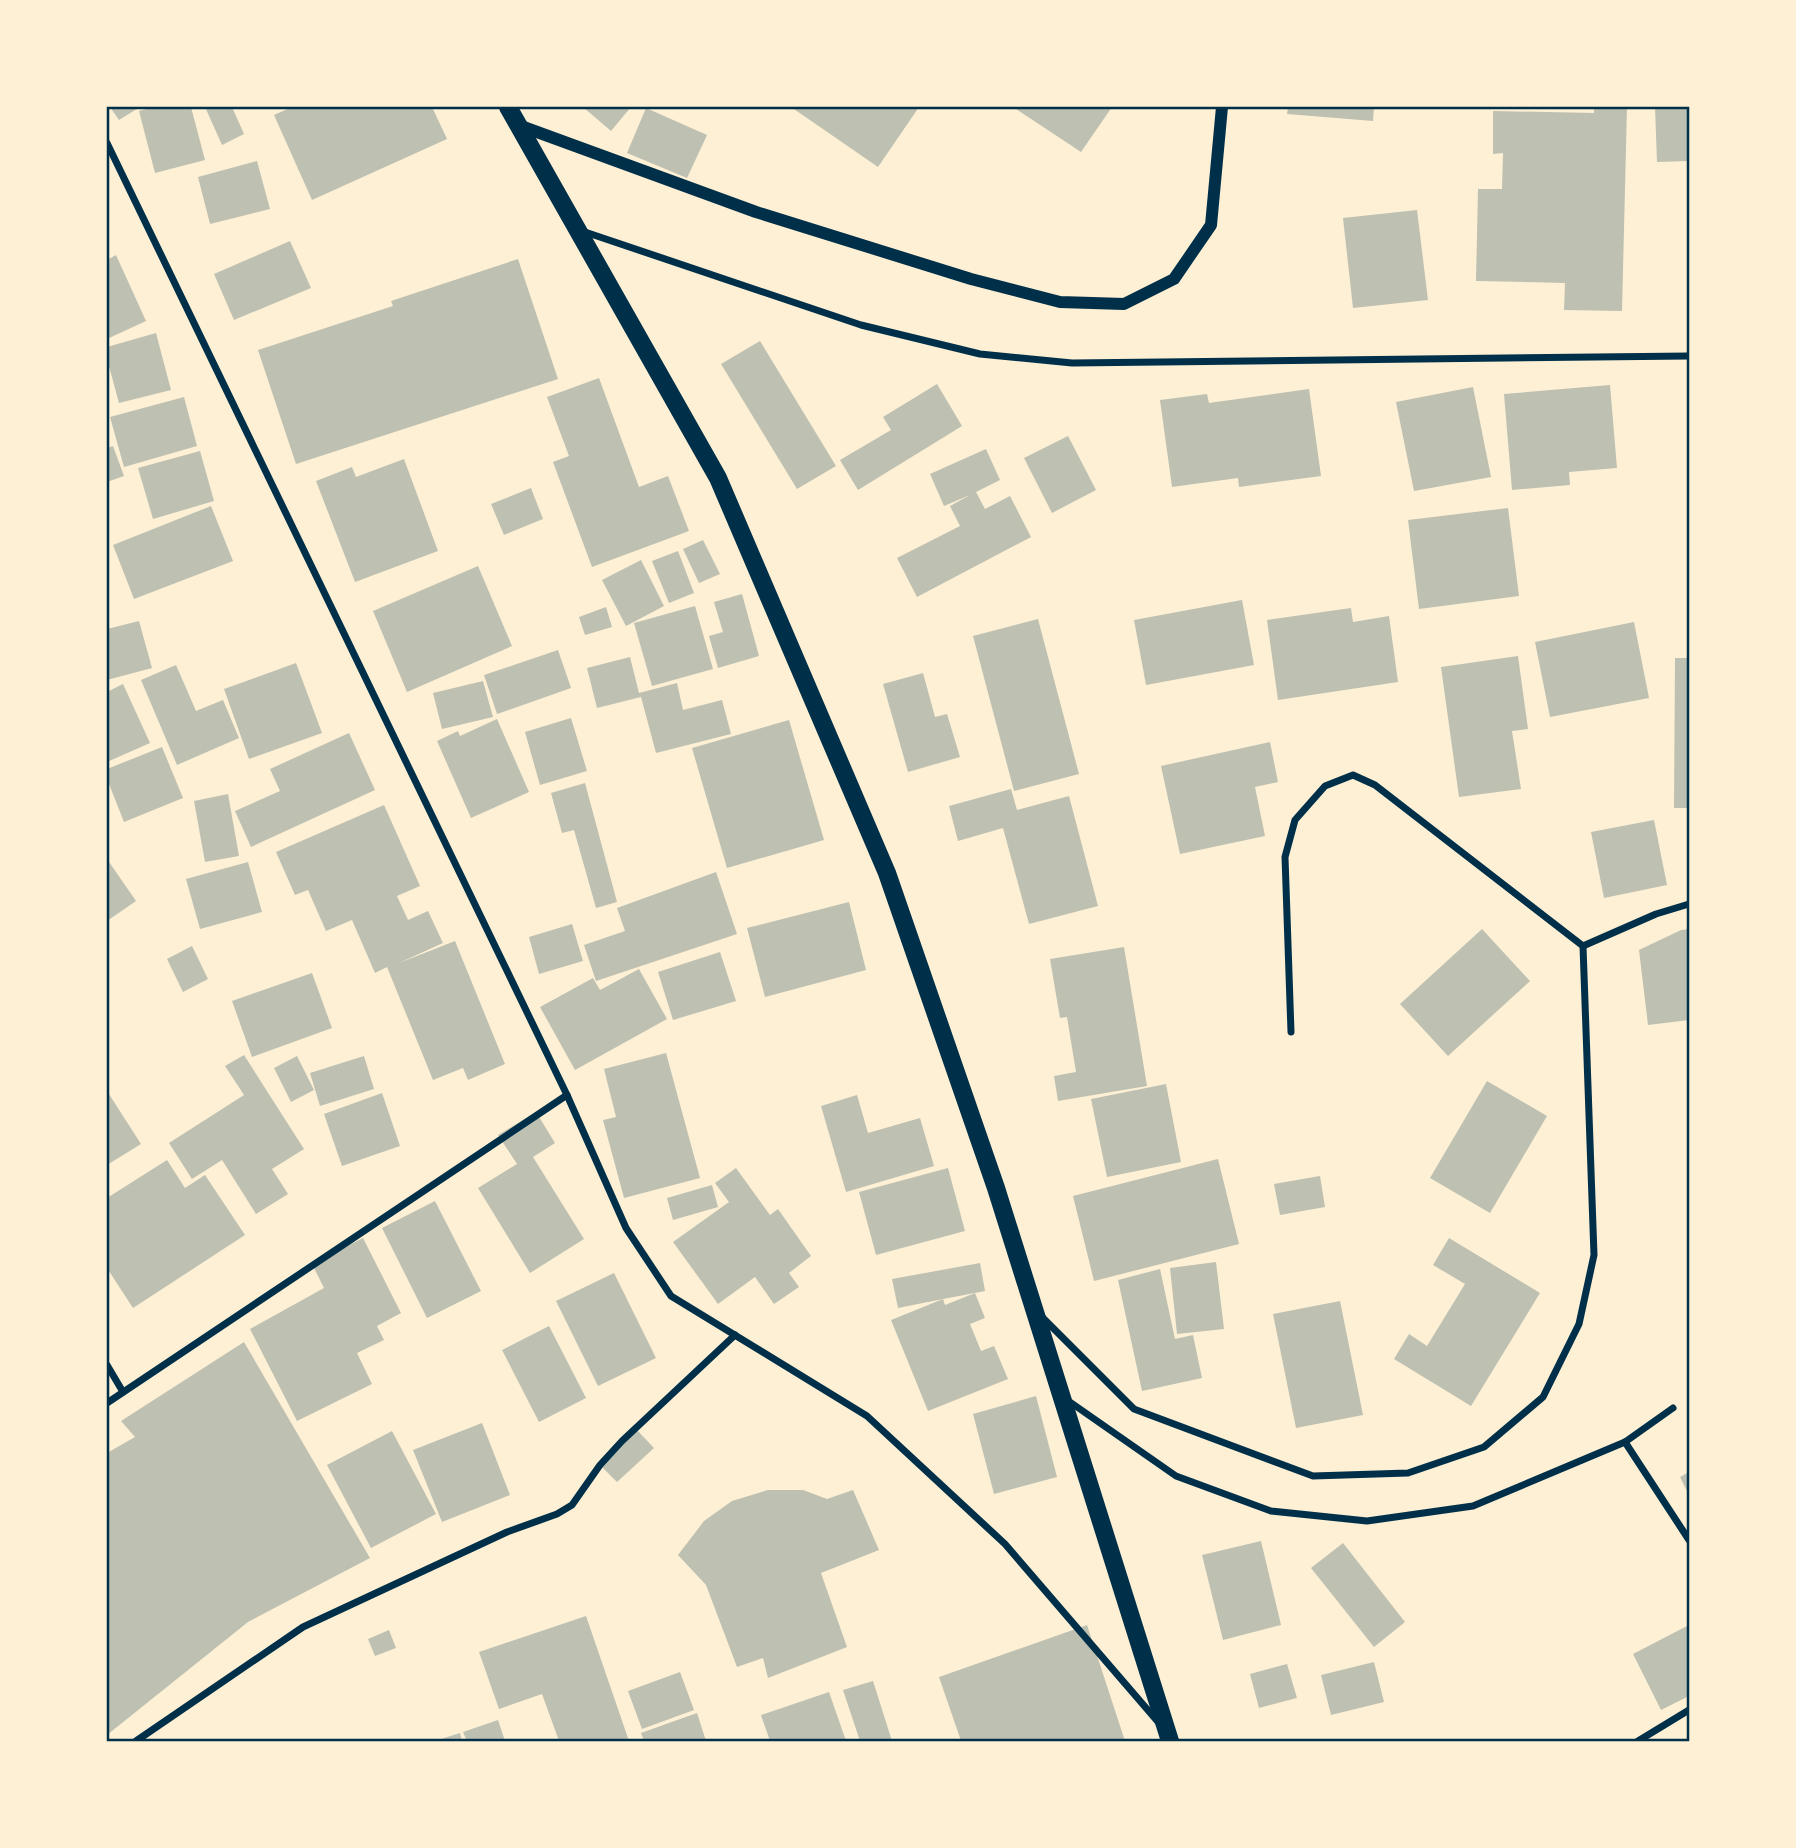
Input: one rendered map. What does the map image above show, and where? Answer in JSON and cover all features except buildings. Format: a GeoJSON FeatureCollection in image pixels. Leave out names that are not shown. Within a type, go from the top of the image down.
{"type":"FeatureCollection","features":[{"type":"Feature","properties":{"kind":"main road"},"geometry":{"type":"LineString","coordinates":[[508,107],[718,478],[887,873],[996,1188],[1168,1737]]}},
{"type":"Feature","properties":{"kind":"street"},"geometry":{"type":"LineString","coordinates":[[518,125],[756,212],[971,279],[1060,302],[1124,304],[1174,279],[1210,225],[1222,107]]}},
{"type":"Feature","properties":{"kind":"street"},"geometry":{"type":"LineString","coordinates":[[107,144],[567,1095],[626,1228],[671,1296],[867,1416],[1005,1544],[1168,1737]]}},
{"type":"Feature","properties":{"kind":"street"},"geometry":{"type":"LineString","coordinates":[[578,229],[861,325],[980,355],[1072,363],[1689,356]]}},
{"type":"Feature","properties":{"kind":"street"},"geometry":{"type":"LineString","coordinates":[[1291,1032],[1285,857],[1295,820],[1325,786],[1353,775],[1375,785],[1583,946]]}},
{"type":"Feature","properties":{"kind":"street"},"geometry":{"type":"LineString","coordinates":[[1583,946],[1657,914],[1689,904]]}},
{"type":"Feature","properties":{"kind":"street"},"geometry":{"type":"LineString","coordinates":[[1034,1309],[1134,1409],[1313,1476],[1408,1473],[1484,1447],[1543,1397],[1579,1324],[1594,1255],[1583,946]]}},
{"type":"Feature","properties":{"kind":"street"},"geometry":{"type":"LineString","coordinates":[[107,1403],[567,1095]]}},
{"type":"Feature","properties":{"kind":"street"},"geometry":{"type":"LineString","coordinates":[[136,1741],[303,1627],[507,1532],[557,1514],[572,1505],[600,1465],[622,1441],[735,1335]]}},
{"type":"Feature","properties":{"kind":"street"},"geometry":{"type":"LineString","coordinates":[[107,1365],[123,1392]]}},
{"type":"Feature","properties":{"kind":"street"},"geometry":{"type":"LineString","coordinates":[[1060,1395],[1176,1476],[1271,1511],[1367,1521],[1473,1506],[1625,1442],[1673,1408]]}},
{"type":"Feature","properties":{"kind":"street"},"geometry":{"type":"LineString","coordinates":[[1625,1442],[1689,1540]]}},
{"type":"Feature","properties":{"kind":"street"},"geometry":{"type":"LineString","coordinates":[[1638,1741],[1689,1710]]}}]}
